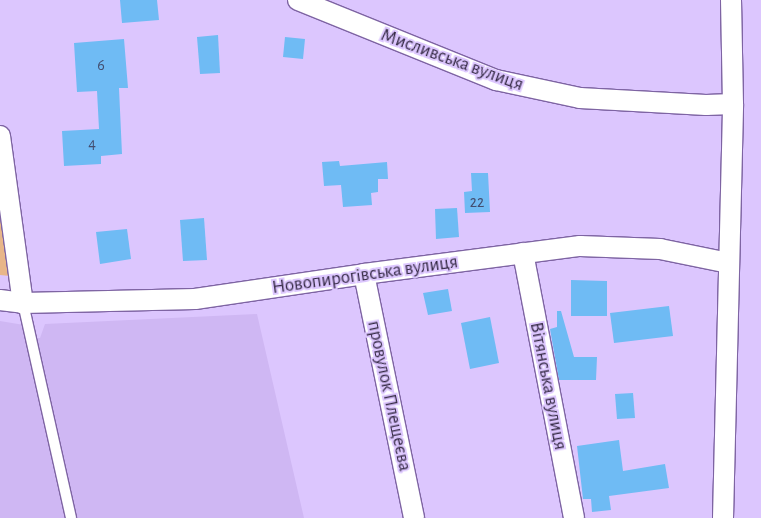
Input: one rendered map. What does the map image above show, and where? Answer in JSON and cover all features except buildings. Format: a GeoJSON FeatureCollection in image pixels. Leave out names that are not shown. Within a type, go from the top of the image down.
{"type":"FeatureCollection","features":[{"type":"Feature","properties":{"kind":"street","name":"Мисливська вулиця"},"geometry":{"type":"LineString","coordinates":[[298,0],[496,80],[580,98],[706,105],[732,104]]}},
{"type":"Feature","properties":{"kind":"street"},"geometry":{"type":"LineString","coordinates":[[723,518],[732,104],[731,0]]}},
{"type":"Feature","properties":{"kind":"street"},"geometry":{"type":"LineString","coordinates":[[0,136],[23,303]]}},
{"type":"Feature","properties":{"kind":"street","name":"Новопирогівська вулиця"},"geometry":{"type":"LineString","coordinates":[[0,300],[23,303],[195,299],[523,253],[620,245],[729,263]]}},
{"type":"Feature","properties":{"kind":"street","name":"Вітянська вулиця"},"geometry":{"type":"LineString","coordinates":[[523,253],[574,518]]}},
{"type":"Feature","properties":{"kind":"street","name":"провулок Плещеєва"},"geometry":{"type":"LineString","coordinates":[[364,274],[414,518]]}},
{"type":"Feature","properties":{"kind":"lane"},"geometry":{"type":"LineString","coordinates":[[23,303],[71,518]]}},
{"type":"Feature","properties":{"kind":"shaded area"},"geometry":{"type":"Polygon","coordinates":[[[0,218],[10,276],[0,275],[0,218]]]}},
{"type":"Feature","properties":{"kind":"shaded area"},"geometry":{"type":"Polygon","coordinates":[[[257,314],[304,518],[0,518],[0,321],[24,325],[28,339],[40,338],[45,324],[257,314]]]}}]}
